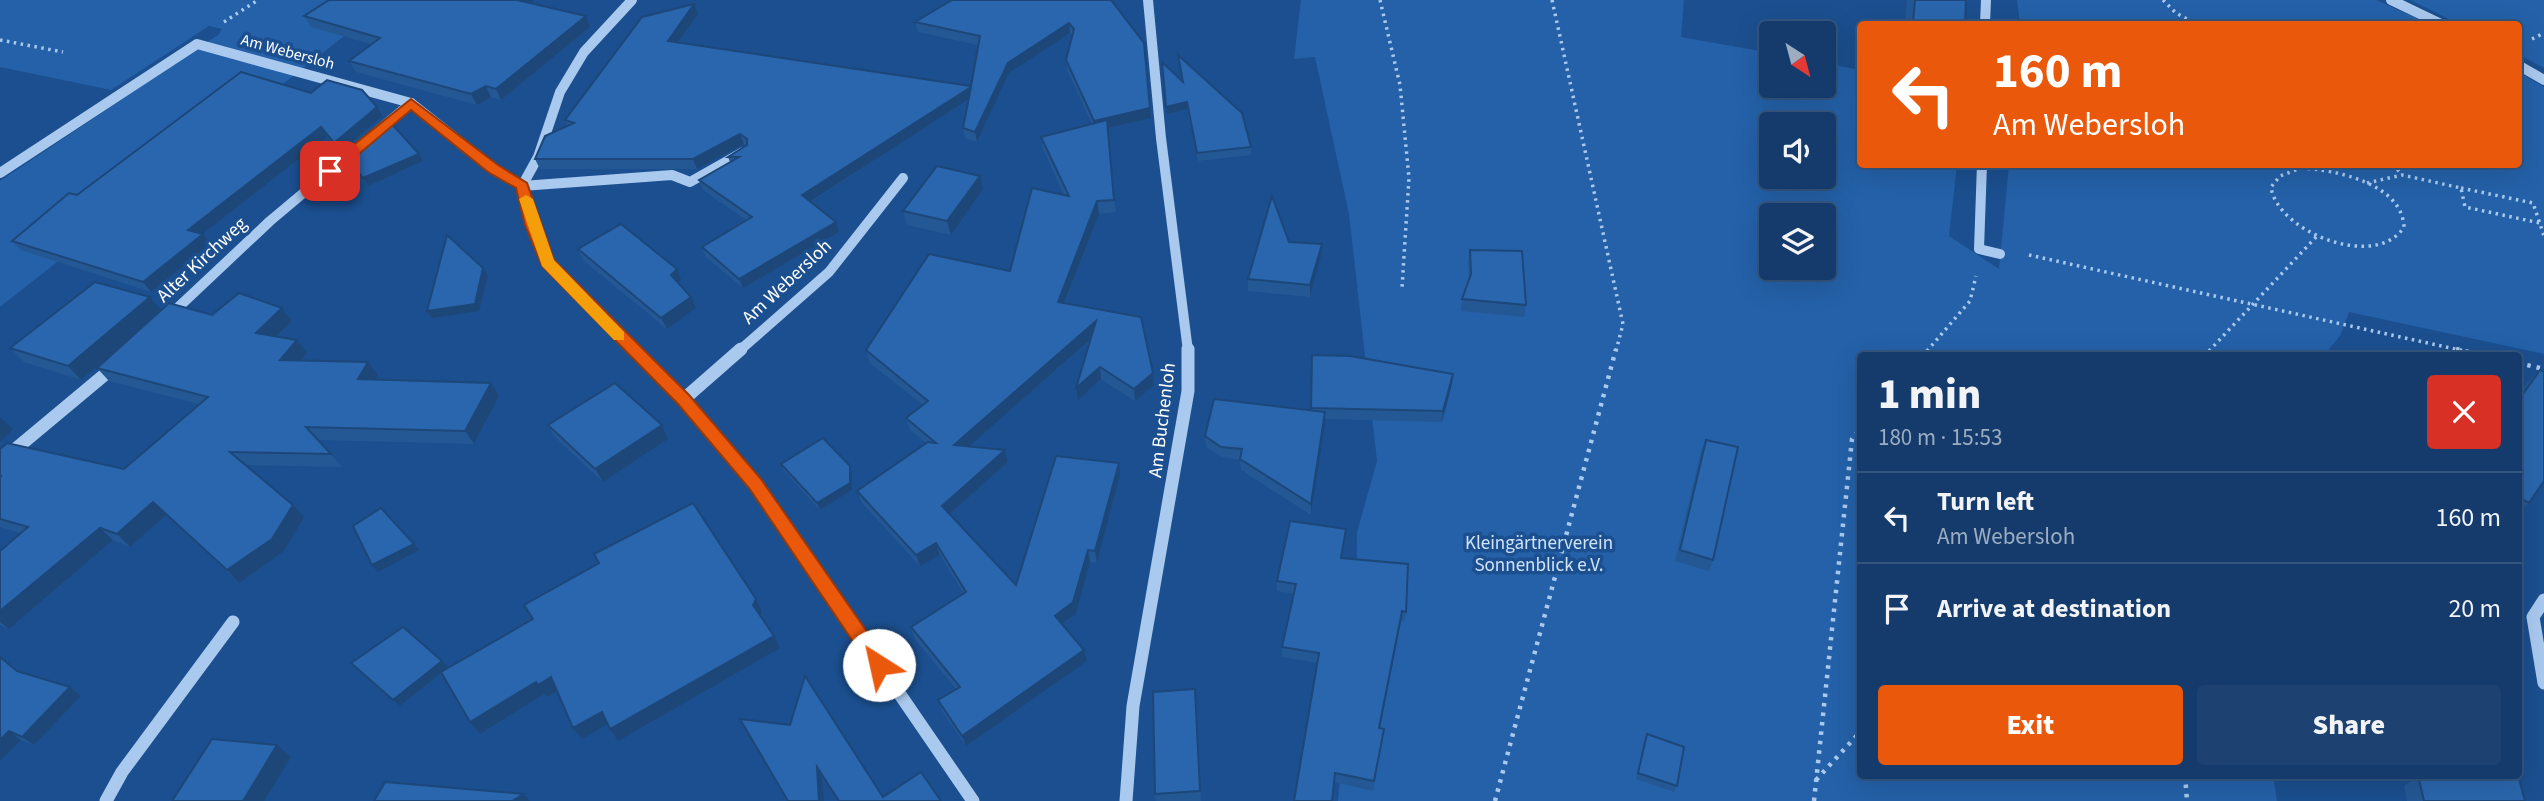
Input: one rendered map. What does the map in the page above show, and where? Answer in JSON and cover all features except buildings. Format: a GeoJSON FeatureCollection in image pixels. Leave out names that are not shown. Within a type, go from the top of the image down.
{"type":"FeatureCollection","features":[{"type":"Feature","properties":{"kind":"street"},"geometry":{"type":"LineString","coordinates":[[632,0],[584,52],[560,92],[538,157],[522,186],[532,225],[547,262],[684,400],[755,483],[973,801]]}},
{"type":"Feature","properties":{"kind":"street","name":"Am Buchenloh"},"geometry":{"type":"LineString","coordinates":[[1126,801],[1133,706],[1188,391],[1188,344],[1148,0]]}},
{"type":"Feature","properties":{"kind":"street"},"geometry":{"type":"LineString","coordinates":[[1986,0],[1986,21]]}},
{"type":"Feature","properties":{"kind":"street"},"geometry":{"type":"LineString","coordinates":[[2391,0],[2435,21]]}},
{"type":"Feature","properties":{"kind":"street","name":"Am Webersloh"},"geometry":{"type":"LineString","coordinates":[[0,173],[197,44],[411,103],[493,169],[522,186]]}},
{"type":"Feature","properties":{"kind":"street"},"geometry":{"type":"LineString","coordinates":[[2522,67],[2544,80]]}},
{"type":"Feature","properties":{"kind":"street","name":"Alter Kirchweg"},"geometry":{"type":"LineString","coordinates":[[155,329],[270,221],[411,103]]}},
{"type":"Feature","properties":{"kind":"street"},"geometry":{"type":"LineString","coordinates":[[522,186],[672,175],[690,182],[743,152]]}},
{"type":"Feature","properties":{"kind":"street"},"geometry":{"type":"LineString","coordinates":[[1982,168],[1979,250],[2000,254]]}},
{"type":"Feature","properties":{"kind":"street","name":"Am Webersloh"},"geometry":{"type":"LineString","coordinates":[[684,400],[829,272],[903,178]]}},
{"type":"Feature","properties":{"kind":"street"},"geometry":{"type":"LineString","coordinates":[[0,462],[126,356]]}},
{"type":"Feature","properties":{"kind":"street"},"geometry":{"type":"LineString","coordinates":[[2544,600],[2533,617],[2544,683]]}},
{"type":"Feature","properties":{"kind":"street"},"geometry":{"type":"LineString","coordinates":[[106,801],[122,772],[233,622]]}},
{"type":"Feature","properties":{"kind":"path"},"geometry":{"type":"LineString","coordinates":[[1380,0],[1400,85],[1409,178],[1402,288]]}},
{"type":"Feature","properties":{"kind":"path"},"geometry":{"type":"LineString","coordinates":[[1495,801],[1623,324],[1552,0]]}},
{"type":"Feature","properties":{"kind":"path"},"geometry":{"type":"LineString","coordinates":[[2164,0],[2176,13],[2191,21]]}},
{"type":"Feature","properties":{"kind":"path"},"geometry":{"type":"LineString","coordinates":[[0,40],[63,52]]}},
{"type":"Feature","properties":{"kind":"path"},"geometry":{"type":"LineString","coordinates":[[2396,168],[2402,175]]}},
{"type":"Feature","properties":{"kind":"path"},"geometry":{"type":"LineString","coordinates":[[2312,169],[2344,174],[2366,183],[2398,208],[2404,222],[2402,233],[2393,242],[2360,247],[2317,236],[2283,214],[2274,201],[2271,189],[2274,180],[2285,172],[2312,169]]}},
{"type":"Feature","properties":{"kind":"path"},"geometry":{"type":"LineString","coordinates":[[2366,183],[2402,175],[2533,203],[2544,236]]}},
{"type":"Feature","properties":{"kind":"path"},"geometry":{"type":"LineString","coordinates":[[2461,188],[2465,207],[2540,223]]}},
{"type":"Feature","properties":{"kind":"path"},"geometry":{"type":"LineString","coordinates":[[2208,352],[2317,236]]}},
{"type":"Feature","properties":{"kind":"path"},"geometry":{"type":"LineString","coordinates":[[1927,352],[1970,302],[1979,250]]}},
{"type":"Feature","properties":{"kind":"path"},"geometry":{"type":"LineString","coordinates":[[2000,254],[2028,255],[2469,352]]}},
{"type":"Feature","properties":{"kind":"path"},"geometry":{"type":"LineString","coordinates":[[2522,364],[2544,369]]}},
{"type":"Feature","properties":{"kind":"path"},"geometry":{"type":"LineString","coordinates":[[1814,801],[1852,439],[1857,433]]}},
{"type":"Feature","properties":{"kind":"path"},"geometry":{"type":"LineString","coordinates":[[1816,780],[1857,735]]}},
{"type":"Feature","properties":{"kind":"path"},"geometry":{"type":"LineString","coordinates":[[2185,779],[2187,801]]}},
{"type":"Feature","properties":{"kind":"green space"},"geometry":{"type":"Polygon","coordinates":[[[0,0],[390,0],[0,307],[0,181],[218,35],[222,29],[209,26],[111,90],[0,67],[0,0]]]}},
{"type":"Feature","properties":{"kind":"green space","name":"Kleingärtnerverein Sonnenblick e.V."},"geometry":{"type":"Polygon","coordinates":[[[1301,0],[1684,0],[1681,37],[1759,51],[1759,98],[1836,98],[1836,65],[1857,69],[1857,168],[1957,168],[1949,236],[1999,269],[2009,168],[2522,168],[2522,74],[2544,87],[2544,354],[2349,312],[2340,336],[2327,352],[1857,352],[1857,779],[2274,779],[2277,801],[1338,801],[1356,615],[1357,532],[1377,461],[1349,214],[1315,57],[1294,59],[1301,0]]]}},
{"type":"Feature","properties":{"kind":"green space"},"geometry":{"type":"Polygon","coordinates":[[[2017,0],[2376,0],[2423,21],[2020,21],[2017,0]]]}},
{"type":"Feature","properties":{"kind":"green space"},"geometry":{"type":"Polygon","coordinates":[[[2410,0],[2544,0],[2544,68],[2522,56],[2522,21],[2453,21],[2410,0]]]}},
{"type":"Feature","properties":{"kind":"slow traffic"},"geometry":{"type":"LineString","coordinates":[[526,199],[532,225],[547,262],[619,336]]}},
{"type":"Feature","properties":{"kind":"route"},"geometry":{"type":"LineString","coordinates":[[330,171],[411,103],[493,169],[522,186],[532,225],[547,262],[684,400],[755,483],[879,665]]}}]}
